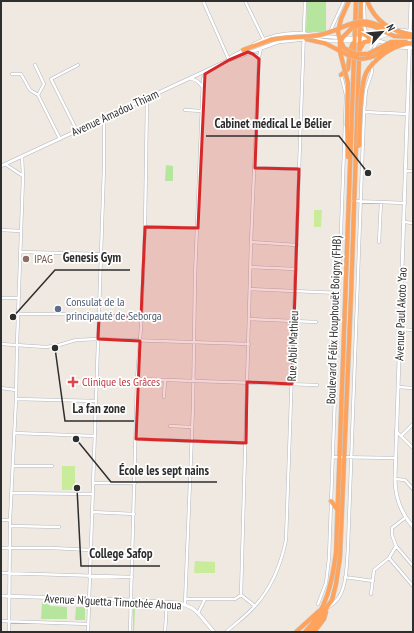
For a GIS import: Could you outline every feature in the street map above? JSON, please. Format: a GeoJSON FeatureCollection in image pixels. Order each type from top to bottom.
{"type":"FeatureCollection","features":[{"type":"Feature","properties":{"kind":"highway"},"geometry":{"type":"LineString","coordinates":[[349,1],[340,22],[338,32],[341,44],[348,51],[358,55],[368,54],[386,44],[412,34]]}},
{"type":"Feature","properties":{"kind":"highway","name":"Boulevard Félix Houphouët Boigny (FHB)"},"geometry":{"type":"LineString","coordinates":[[305,632],[325,607],[332,583],[334,563],[356,1]]}},
{"type":"Feature","properties":{"kind":"highway","name":"Boulevard Félix Houphouët Boigny (FHB)"},"geometry":{"type":"LineString","coordinates":[[310,632],[334,593],[340,557],[345,457],[361,1]]}},
{"type":"Feature","properties":{"kind":"highway"},"geometry":{"type":"LineString","coordinates":[[367,1],[377,18],[385,26],[398,32],[412,34]]}},
{"type":"Feature","properties":{"kind":"highway"},"geometry":{"type":"LineString","coordinates":[[246,51],[270,40],[319,35],[334,31],[348,24],[361,21],[373,22],[401,39]]}},
{"type":"Feature","properties":{"kind":"highway"},"geometry":{"type":"LineString","coordinates":[[349,169],[347,149],[348,83],[340,52],[340,42],[352,28],[363,24],[373,26],[401,39],[413,42]]}},
{"type":"Feature","properties":{"kind":"highway"},"geometry":{"type":"LineString","coordinates":[[360,28],[369,39],[364,42],[360,49]]}},
{"type":"Feature","properties":{"kind":"highway"},"geometry":{"type":"LineString","coordinates":[[305,39],[333,46],[351,57],[360,59],[375,56],[401,39]]}},
{"type":"Feature","properties":{"kind":"highway"},"geometry":{"type":"LineString","coordinates":[[341,75],[348,69],[350,51],[354,40]]}},
{"type":"Feature","properties":{"kind":"highway"},"geometry":{"type":"LineString","coordinates":[[354,188],[359,146],[362,87],[368,69],[376,60],[390,50],[413,42]]}},
{"type":"Feature","properties":{"kind":"highway"},"geometry":{"type":"LineString","coordinates":[[331,501],[337,509]]}},
{"type":"Feature","properties":{"kind":"highway"},"geometry":{"type":"LineString","coordinates":[[296,632],[325,607]]}},
{"type":"Feature","properties":{"kind":"highway"},"geometry":{"type":"LineString","coordinates":[[314,632],[324,619],[325,607]]}},
{"type":"Feature","properties":{"kind":"street"},"geometry":{"type":"LineString","coordinates":[[203,1],[229,60]]}},
{"type":"Feature","properties":{"kind":"street"},"geometry":{"type":"LineString","coordinates":[[245,1],[264,40]]}},
{"type":"Feature","properties":{"kind":"street","name":"Rue Abli Mathieu"},"geometry":{"type":"LineString","coordinates":[[226,632],[255,606],[261,598],[277,570],[286,540],[305,39],[305,1]]}},
{"type":"Feature","properties":{"kind":"street"},"geometry":{"type":"LineString","coordinates":[[329,39],[329,33],[344,1]]}},
{"type":"Feature","properties":{"kind":"street"},"geometry":{"type":"LineString","coordinates":[[360,40],[364,31],[364,4],[367,1]]}},
{"type":"Feature","properties":{"kind":"street","name":"Avenue Paul Akoto Yao"},"geometry":{"type":"LineString","coordinates":[[411,1],[412,34],[407,114],[405,203],[395,430],[395,479],[397,498],[406,517],[413,527]]}},
{"type":"Feature","properties":{"kind":"street"},"geometry":{"type":"LineString","coordinates":[[325,607],[335,603],[340,596],[345,577],[348,546],[360,201],[366,87],[372,72],[373,52],[379,40],[395,31],[402,30],[412,34]]}},
{"type":"Feature","properties":{"kind":"street"},"geometry":{"type":"LineString","coordinates":[[402,30],[406,35],[406,40],[403,47]]}},
{"type":"Feature","properties":{"kind":"street"},"geometry":{"type":"LineString","coordinates":[[364,31],[379,40],[396,47],[411,48]]}},
{"type":"Feature","properties":{"kind":"street","name":"Avenue Amadou Thiam"},"geometry":{"type":"LineString","coordinates":[[246,51],[264,40],[278,36],[304,34],[329,39]]}},
{"type":"Feature","properties":{"kind":"street","name":"Avenue Amadou Thiam"},"geometry":{"type":"LineString","coordinates":[[1,166],[246,51],[278,42],[305,39],[379,40]]}},
{"type":"Feature","properties":{"kind":"street"},"geometry":{"type":"LineString","coordinates":[[186,599],[235,599],[240,594],[250,319],[251,242],[259,59],[261,48],[263,46]]}},
{"type":"Feature","properties":{"kind":"street"},"geometry":{"type":"LineString","coordinates":[[246,51],[259,59]]}},
{"type":"Feature","properties":{"kind":"street"},"geometry":{"type":"LineString","coordinates":[[36,64],[44,84],[38,95]]}},
{"type":"Feature","properties":{"kind":"street"},"geometry":{"type":"LineString","coordinates":[[77,131],[51,78],[78,65]]}},
{"type":"Feature","properties":{"kind":"street"},"geometry":{"type":"LineString","coordinates":[[185,604],[192,441],[203,79],[207,70]]}},
{"type":"Feature","properties":{"kind":"street"},"geometry":{"type":"LineString","coordinates":[[12,74],[21,74],[30,90],[38,95],[60,138]]}},
{"type":"Feature","properties":{"kind":"street"},"geometry":{"type":"LineString","coordinates":[[318,604],[324,590],[328,574],[346,95],[341,75]]}},
{"type":"Feature","properties":{"kind":"street"},"geometry":{"type":"LineString","coordinates":[[189,78],[197,81],[203,87]]}},
{"type":"Feature","properties":{"kind":"street"},"geometry":{"type":"LineString","coordinates":[[130,632],[138,379],[145,226],[147,98]]}},
{"type":"Feature","properties":{"kind":"street"},"geometry":{"type":"LineString","coordinates":[[185,110],[202,111]]}},
{"type":"Feature","properties":{"kind":"street"},"geometry":{"type":"LineString","coordinates":[[364,112],[407,114]]}},
{"type":"Feature","properties":{"kind":"street"},"geometry":{"type":"LineString","coordinates":[[88,632],[104,167],[104,118]]}},
{"type":"Feature","properties":{"kind":"street"},"geometry":{"type":"LineString","coordinates":[[9,632],[10,520],[15,433],[18,298],[23,176],[22,156]]}},
{"type":"Feature","properties":{"kind":"street"},"geometry":{"type":"LineString","coordinates":[[5,164],[23,176]]}},
{"type":"Feature","properties":{"kind":"street"},"geometry":{"type":"LineString","coordinates":[[255,168],[299,169]]}},
{"type":"Feature","properties":{"kind":"street"},"geometry":{"type":"LineString","coordinates":[[406,171],[413,171]]}},
{"type":"Feature","properties":{"kind":"street"},"geometry":{"type":"LineString","coordinates":[[348,201],[405,203]]}},
{"type":"Feature","properties":{"kind":"street"},"geometry":{"type":"LineString","coordinates":[[379,242],[381,202]]}},
{"type":"Feature","properties":{"kind":"street"},"geometry":{"type":"LineString","coordinates":[[404,222],[413,222]]}},
{"type":"Feature","properties":{"kind":"street"},"geometry":{"type":"LineString","coordinates":[[145,226],[198,228]]}},
{"type":"Feature","properties":{"kind":"street"},"geometry":{"type":"LineString","coordinates":[[1,230],[21,231]]}},
{"type":"Feature","properties":{"kind":"street"},"geometry":{"type":"LineString","coordinates":[[251,242],[297,245]]}},
{"type":"Feature","properties":{"kind":"street"},"geometry":{"type":"LineString","coordinates":[[20,252],[100,254]]}},
{"type":"Feature","properties":{"kind":"street"},"geometry":{"type":"LineString","coordinates":[[251,267],[296,269]]}},
{"type":"Feature","properties":{"kind":"street"},"geometry":{"type":"LineString","coordinates":[[250,289],[339,293]]}},
{"type":"Feature","properties":{"kind":"street"},"geometry":{"type":"LineString","coordinates":[[1,298],[18,298]]}},
{"type":"Feature","properties":{"kind":"street"},"geometry":{"type":"LineString","coordinates":[[18,314],[141,317]]}},
{"type":"Feature","properties":{"kind":"street"},"geometry":{"type":"LineString","coordinates":[[250,319],[316,322]]}},
{"type":"Feature","properties":{"kind":"street"},"geometry":{"type":"LineString","coordinates":[[400,329],[413,330]]}},
{"type":"Feature","properties":{"kind":"street"},"geometry":{"type":"LineString","coordinates":[[1,344],[46,347],[76,340],[98,339],[248,344]]}},
{"type":"Feature","properties":{"kind":"street"},"geometry":{"type":"LineString","coordinates":[[138,379],[317,385]]}},
{"type":"Feature","properties":{"kind":"street"},"geometry":{"type":"LineString","coordinates":[[164,397],[165,380]]}},
{"type":"Feature","properties":{"kind":"street"},"geometry":{"type":"LineString","coordinates":[[398,387],[413,388]]}},
{"type":"Feature","properties":{"kind":"street"},"geometry":{"type":"LineString","coordinates":[[1,388],[16,390]]}},
{"type":"Feature","properties":{"kind":"street"},"geometry":{"type":"LineString","coordinates":[[16,399],[96,402]]}},
{"type":"Feature","properties":{"kind":"street"},"geometry":{"type":"LineString","coordinates":[[402,435],[413,424]]}},
{"type":"Feature","properties":{"kind":"street"},"geometry":{"type":"LineString","coordinates":[[170,426],[192,427]]}},
{"type":"Feature","properties":{"kind":"street"},"geometry":{"type":"LineString","coordinates":[[395,430],[402,435],[413,448]]}},
{"type":"Feature","properties":{"kind":"street"},"geometry":{"type":"LineString","coordinates":[[15,433],[95,436]]}},
{"type":"Feature","properties":{"kind":"street"},"geometry":{"type":"LineString","coordinates":[[136,439],[246,443]]}},
{"type":"Feature","properties":{"kind":"street"},"geometry":{"type":"LineString","coordinates":[[333,457],[395,458]]}},
{"type":"Feature","properties":{"kind":"street"},"geometry":{"type":"LineString","coordinates":[[13,466],[52,466]]}},
{"type":"Feature","properties":{"kind":"street"},"geometry":{"type":"LineString","coordinates":[[395,479],[405,480],[413,489]]}},
{"type":"Feature","properties":{"kind":"street"},"geometry":{"type":"LineString","coordinates":[[93,482],[135,483]]}},
{"type":"Feature","properties":{"kind":"street"},"geometry":{"type":"LineString","coordinates":[[11,493],[93,494]]}},
{"type":"Feature","properties":{"kind":"street"},"geometry":{"type":"LineString","coordinates":[[92,512],[134,514]]}},
{"type":"Feature","properties":{"kind":"street"},"geometry":{"type":"LineString","coordinates":[[406,517],[392,528],[392,535],[396,546],[413,566]]}},
{"type":"Feature","properties":{"kind":"street"},"geometry":{"type":"LineString","coordinates":[[1,520],[10,520]]}},
{"type":"Feature","properties":{"kind":"street"},"geometry":{"type":"LineString","coordinates":[[10,526],[58,527]]}},
{"type":"Feature","properties":{"kind":"street"},"geometry":{"type":"LineString","coordinates":[[371,594],[374,570],[389,558],[396,546]]}},
{"type":"Feature","properties":{"kind":"street"},"geometry":{"type":"LineString","coordinates":[[1,548],[91,550]]}},
{"type":"Feature","properties":{"kind":"street"},"geometry":{"type":"LineString","coordinates":[[389,558],[413,586]]}},
{"type":"Feature","properties":{"kind":"street"},"geometry":{"type":"LineString","coordinates":[[1,573],[132,577]]}},
{"type":"Feature","properties":{"kind":"street"},"geometry":{"type":"LineString","coordinates":[[345,577],[373,581]]}},
{"type":"Feature","properties":{"kind":"street"},"geometry":{"type":"LineString","coordinates":[[240,594],[255,606]]}},
{"type":"Feature","properties":{"kind":"street","name":"Avenue N'guetta Timothée Ahoua"},"geometry":{"type":"LineString","coordinates":[[1,596],[131,600],[185,604],[198,613],[214,632]]}},
{"type":"Feature","properties":{"kind":"street"},"geometry":{"type":"LineString","coordinates":[[198,613],[205,598]]}},
{"type":"Feature","properties":{"kind":"street"},"geometry":{"type":"LineString","coordinates":[[165,632],[167,602]]}},
{"type":"Feature","properties":{"kind":"street"},"geometry":{"type":"LineString","coordinates":[[1,621],[88,624]]}},
{"type":"Feature","properties":{"kind":"highlighted area"},"geometry":{"type":"Polygon","coordinates":[[[248,52],[253,54],[259,59],[255,168],[299,169],[292,384],[247,382],[246,443],[136,439],[140,341],[98,339],[99,315],[141,317],[145,227],[198,228],[205,74],[229,60],[248,52]]]}},
{"type":"Feature","properties":{"kind":"green space"},"geometry":{"type":"Polygon","coordinates":[[[307,1],[326,1],[326,32],[306,32],[307,1]]]}},
{"type":"Feature","properties":{"kind":"green space"},"geometry":{"type":"Polygon","coordinates":[[[166,165],[173,166],[173,181],[165,181],[166,165]]]}},
{"type":"Feature","properties":{"kind":"green space"},"geometry":{"type":"Polygon","coordinates":[[[314,210],[322,210],[321,227],[314,227],[314,210]]]}},
{"type":"Feature","properties":{"kind":"green space"},"geometry":{"type":"Polygon","coordinates":[[[62,466],[75,466],[75,490],[62,490],[62,466]]]}},
{"type":"Feature","properties":{"kind":"green space"},"geometry":{"type":"Polygon","coordinates":[[[195,561],[215,562],[215,573],[194,573],[195,561]]]}},
{"type":"Feature","properties":{"kind":"green space"},"geometry":{"type":"Polygon","coordinates":[[[42,602],[50,602],[50,606],[67,607],[67,619],[41,619],[42,602]]]}},
{"type":"Feature","properties":{"kind":"green space"},"geometry":{"type":"Polygon","coordinates":[[[135,604],[163,605],[163,610],[135,609],[133,632],[133,610],[135,604]]]}},
{"type":"Feature","properties":{"kind":"green space"},"geometry":{"type":"Polygon","coordinates":[[[76,607],[85,607],[85,620],[75,620],[76,607]]]}},
{"type":"Feature","properties":{"kind":"place","name":"Cabinet médical Le Bélier"},"geometry":{"type":"Point","coordinates":[368,173]}},
{"type":"Feature","properties":{"kind":"place","name":"IPAG"},"geometry":{"type":"Point","coordinates":[26,259]}},
{"type":"Feature","properties":{"kind":"place","name":"Consulat de la principauté de Seborga"},"geometry":{"type":"Point","coordinates":[58,309]}},
{"type":"Feature","properties":{"kind":"place","name":"Genesis Gym"},"geometry":{"type":"Point","coordinates":[13,317]}},
{"type":"Feature","properties":{"kind":"place","name":"La fan zone"},"geometry":{"type":"Point","coordinates":[55,348]}},
{"type":"Feature","properties":{"kind":"place","name":"Clinique les Grâces"},"geometry":{"type":"Point","coordinates":[73,382]}},
{"type":"Feature","properties":{"kind":"place","name":"École les sept nains"},"geometry":{"type":"Point","coordinates":[76,439]}},
{"type":"Feature","properties":{"kind":"place","name":"College Safop"},"geometry":{"type":"Point","coordinates":[77,488]}}]}
